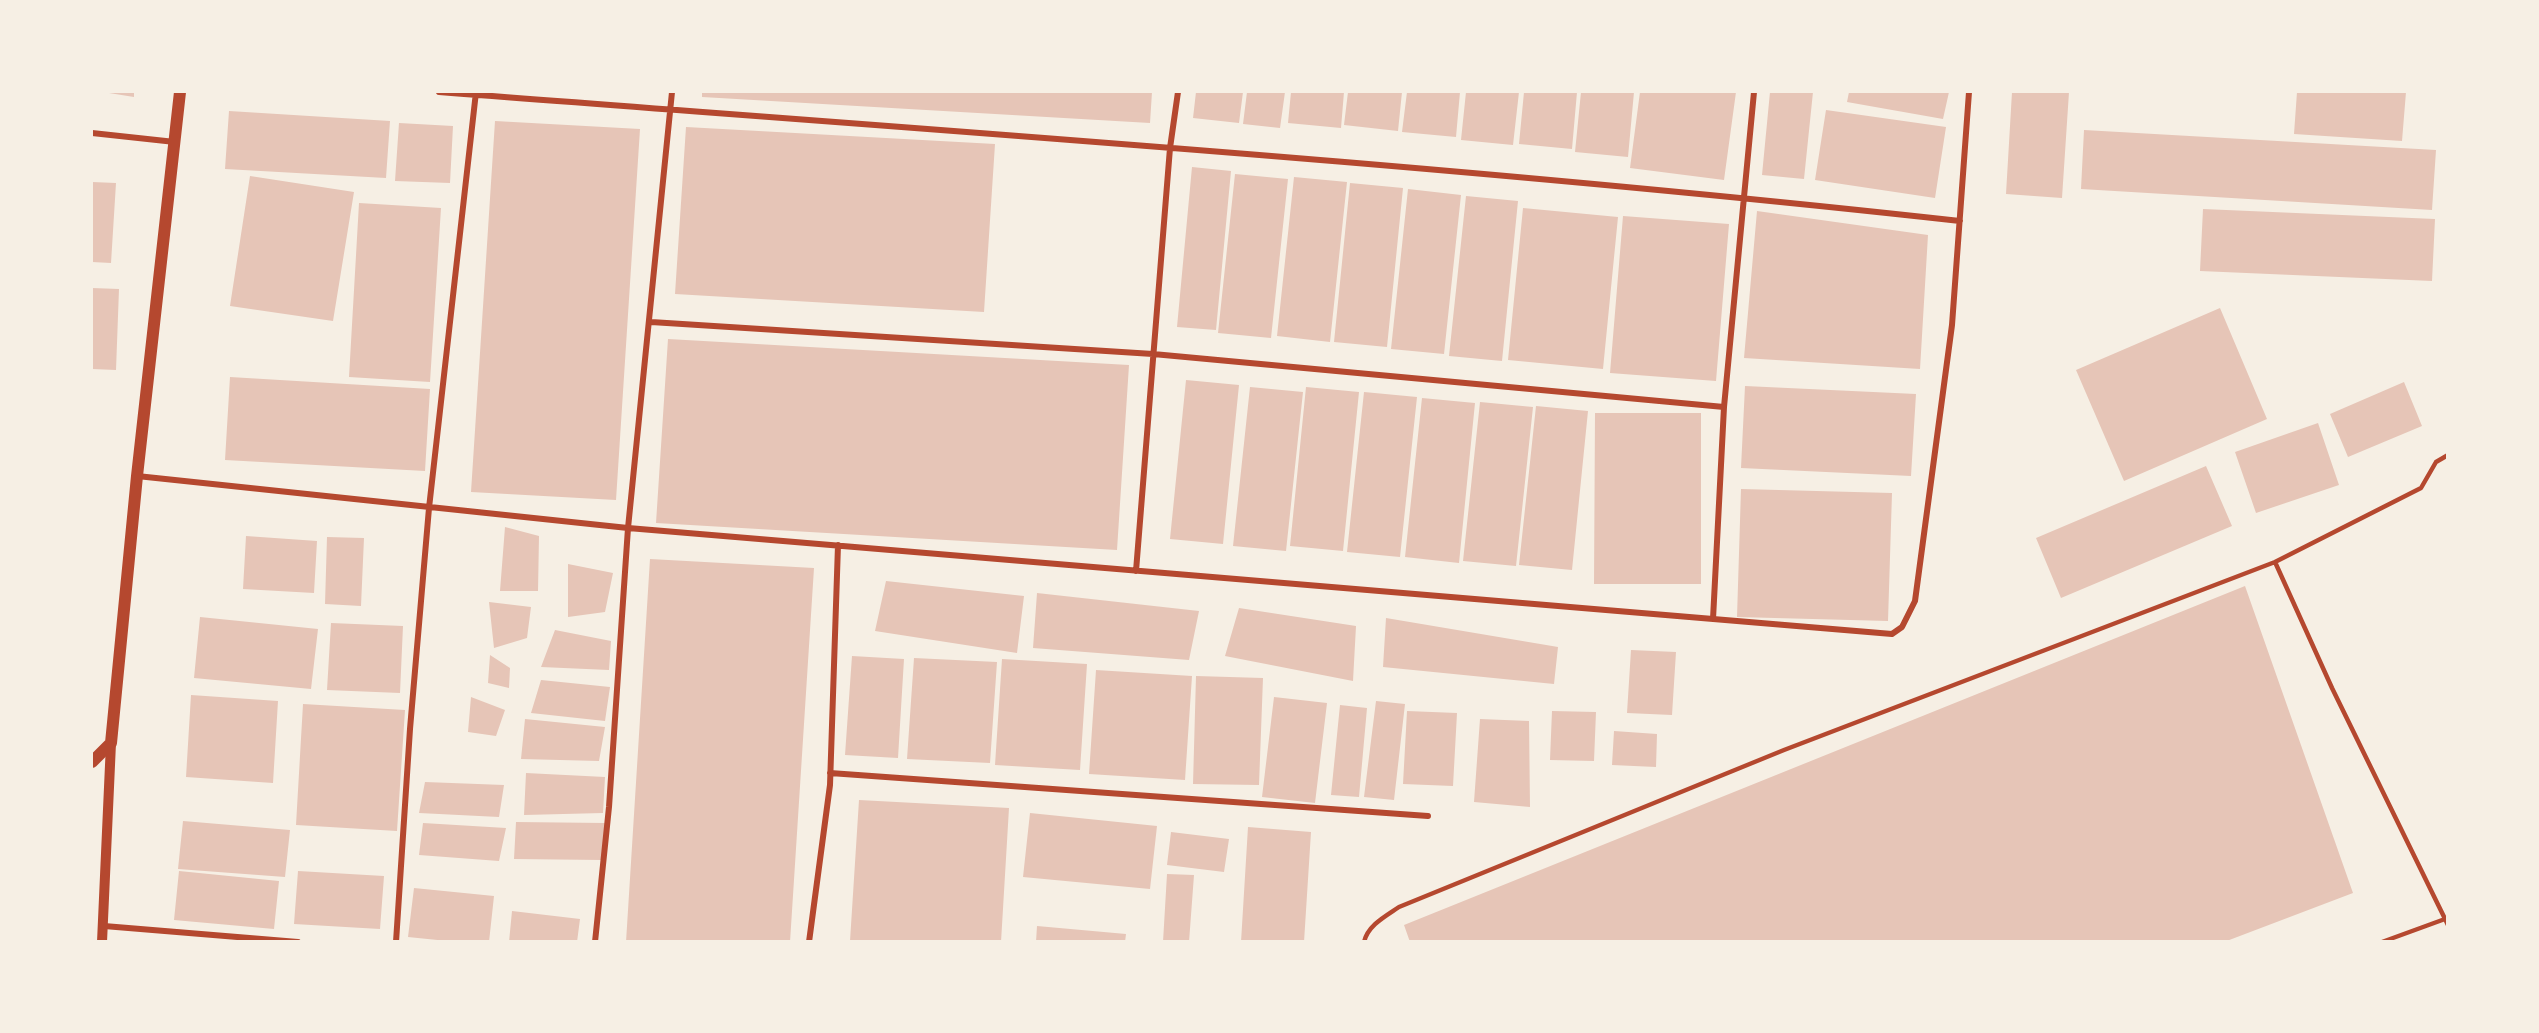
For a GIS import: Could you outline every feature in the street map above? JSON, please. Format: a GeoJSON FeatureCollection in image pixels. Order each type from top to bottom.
{"type":"FeatureCollection","features":[{"type":"Feature","properties":{"kind":"main road"},"geometry":{"type":"LineString","coordinates":[[92,762],[111,743],[137,476],[180,92]]}},
{"type":"Feature","properties":{"kind":"street"},"geometry":{"type":"LineString","coordinates":[[439,92],[476,93],[1170,148],[1744,197],[1960,221]]}},
{"type":"Feature","properties":{"kind":"street"},"geometry":{"type":"LineString","coordinates":[[595,942],[609,807],[628,528],[651,322],[672,92]]}},
{"type":"Feature","properties":{"kind":"street"},"geometry":{"type":"LineString","coordinates":[[1136,571],[1170,148],[1178,92]]}},
{"type":"Feature","properties":{"kind":"street"},"geometry":{"type":"LineString","coordinates":[[1713,619],[1724,407],[1754,92]]}},
{"type":"Feature","properties":{"kind":"street"},"geometry":{"type":"LineString","coordinates":[[137,476],[628,528],[1892,634],[1902,627],[1915,601],[1952,325],[1969,92]]}},
{"type":"Feature","properties":{"kind":"street"},"geometry":{"type":"LineString","coordinates":[[396,942],[410,729],[429,508],[476,93]]}},
{"type":"Feature","properties":{"kind":"street"},"geometry":{"type":"LineString","coordinates":[[92,133],[176,142]]}},
{"type":"Feature","properties":{"kind":"street"},"geometry":{"type":"LineString","coordinates":[[651,322],[1153,354],[1724,407]]}},
{"type":"Feature","properties":{"kind":"street"},"geometry":{"type":"LineString","coordinates":[[809,942],[830,773],[838,545]]}},
{"type":"Feature","properties":{"kind":"street"},"geometry":{"type":"LineString","coordinates":[[102,942],[111,743]]}},
{"type":"Feature","properties":{"kind":"street"},"geometry":{"type":"LineString","coordinates":[[830,773],[1428,816]]}},
{"type":"Feature","properties":{"kind":"street"},"geometry":{"type":"LineString","coordinates":[[104,926],[298,942]]}},
{"type":"Feature","properties":{"kind":"lane"},"geometry":{"type":"LineString","coordinates":[[1364,942],[1365,935],[1377,922],[1399,907],[1784,750],[2275,562],[2421,488],[2436,462],[2448,455]]}},
{"type":"Feature","properties":{"kind":"lane"},"geometry":{"type":"LineString","coordinates":[[2275,562],[2332,688],[2448,925]]}},
{"type":"Feature","properties":{"kind":"lane"},"geometry":{"type":"LineString","coordinates":[[2382,942],[2445,919]]}},
{"type":"Feature","properties":{"kind":"building"},"geometry":{"type":"Polygon","coordinates":[[[134,92],[134,97],[109,93],[134,92]]]}},
{"type":"Feature","properties":{"kind":"building"},"geometry":{"type":"Polygon","coordinates":[[[702,92],[1152,92],[1150,123],[702,97],[702,92]]]}},
{"type":"Feature","properties":{"kind":"building"},"geometry":{"type":"Polygon","coordinates":[[[1196,92],[1243,92],[1239,123],[1193,118],[1196,92]]]}},
{"type":"Feature","properties":{"kind":"building"},"geometry":{"type":"Polygon","coordinates":[[[1247,92],[1285,92],[1280,128],[1243,124],[1247,92]]]}},
{"type":"Feature","properties":{"kind":"building"},"geometry":{"type":"Polygon","coordinates":[[[1291,92],[1344,92],[1341,128],[1288,123],[1291,92]]]}},
{"type":"Feature","properties":{"kind":"building"},"geometry":{"type":"Polygon","coordinates":[[[1348,92],[1402,92],[1398,131],[1344,125],[1348,92]]]}},
{"type":"Feature","properties":{"kind":"building"},"geometry":{"type":"Polygon","coordinates":[[[1407,92],[1460,92],[1456,137],[1402,132],[1407,92]]]}},
{"type":"Feature","properties":{"kind":"building"},"geometry":{"type":"Polygon","coordinates":[[[1466,92],[1519,92],[1513,145],[1461,140],[1466,92]]]}},
{"type":"Feature","properties":{"kind":"building"},"geometry":{"type":"Polygon","coordinates":[[[1524,92],[1577,92],[1572,149],[1519,144],[1524,92]]]}},
{"type":"Feature","properties":{"kind":"building"},"geometry":{"type":"Polygon","coordinates":[[[1581,92],[1634,92],[1628,157],[1575,152],[1581,92]]]}},
{"type":"Feature","properties":{"kind":"building"},"geometry":{"type":"Polygon","coordinates":[[[1640,92],[1736,92],[1724,180],[1630,168],[1640,92]]]}},
{"type":"Feature","properties":{"kind":"building"},"geometry":{"type":"Polygon","coordinates":[[[1770,92],[1813,92],[1804,179],[1762,175],[1770,92]]]}},
{"type":"Feature","properties":{"kind":"building"},"geometry":{"type":"Polygon","coordinates":[[[1849,92],[1949,92],[1943,119],[1847,102],[1849,92]]]}},
{"type":"Feature","properties":{"kind":"building"},"geometry":{"type":"Polygon","coordinates":[[[2012,92],[2069,92],[2062,198],[2006,194],[2012,92]]]}},
{"type":"Feature","properties":{"kind":"building"},"geometry":{"type":"Polygon","coordinates":[[[2297,92],[2406,92],[2402,141],[2294,134],[2297,92]]]}},
{"type":"Feature","properties":{"kind":"building"},"geometry":{"type":"Polygon","coordinates":[[[1826,110],[1946,127],[1935,198],[1815,180],[1826,110]]]}},
{"type":"Feature","properties":{"kind":"building"},"geometry":{"type":"Polygon","coordinates":[[[229,111],[390,121],[386,178],[225,169],[229,111]]]}},
{"type":"Feature","properties":{"kind":"building"},"geometry":{"type":"Polygon","coordinates":[[[495,121],[640,129],[616,500],[471,492],[495,121]]]}},
{"type":"Feature","properties":{"kind":"building"},"geometry":{"type":"Polygon","coordinates":[[[399,123],[453,126],[450,183],[395,181],[399,123]]]}},
{"type":"Feature","properties":{"kind":"building"},"geometry":{"type":"Polygon","coordinates":[[[686,127],[995,144],[984,312],[675,294],[686,127]]]}},
{"type":"Feature","properties":{"kind":"building"},"geometry":{"type":"Polygon","coordinates":[[[2084,130],[2436,150],[2432,210],[2081,189],[2084,130]]]}},
{"type":"Feature","properties":{"kind":"building"},"geometry":{"type":"Polygon","coordinates":[[[1192,167],[1231,171],[1216,330],[1177,327],[1192,167]]]}},
{"type":"Feature","properties":{"kind":"building"},"geometry":{"type":"Polygon","coordinates":[[[1235,174],[1288,179],[1271,338],[1218,333],[1235,174]]]}},
{"type":"Feature","properties":{"kind":"building"},"geometry":{"type":"Polygon","coordinates":[[[250,176],[354,192],[333,321],[230,306],[250,176]]]}},
{"type":"Feature","properties":{"kind":"building"},"geometry":{"type":"Polygon","coordinates":[[[1294,177],[1347,182],[1330,342],[1277,336],[1294,177]]]}},
{"type":"Feature","properties":{"kind":"building"},"geometry":{"type":"Polygon","coordinates":[[[92,182],[116,183],[111,263],[92,262],[92,182]]]}},
{"type":"Feature","properties":{"kind":"building"},"geometry":{"type":"Polygon","coordinates":[[[1350,183],[1403,188],[1387,347],[1334,342],[1350,183]]]}},
{"type":"Feature","properties":{"kind":"building"},"geometry":{"type":"Polygon","coordinates":[[[1408,189],[1461,195],[1444,354],[1391,349],[1408,189]]]}},
{"type":"Feature","properties":{"kind":"building"},"geometry":{"type":"Polygon","coordinates":[[[1466,196],[1518,201],[1502,361],[1449,356],[1466,196]]]}},
{"type":"Feature","properties":{"kind":"building"},"geometry":{"type":"Polygon","coordinates":[[[359,203],[441,208],[430,382],[349,377],[359,203]]]}},
{"type":"Feature","properties":{"kind":"building"},"geometry":{"type":"Polygon","coordinates":[[[1523,208],[1618,217],[1603,369],[1508,360],[1523,208]]]}},
{"type":"Feature","properties":{"kind":"building"},"geometry":{"type":"Polygon","coordinates":[[[2203,209],[2435,219],[2432,281],[2200,271],[2203,209]]]}},
{"type":"Feature","properties":{"kind":"building"},"geometry":{"type":"Polygon","coordinates":[[[1757,211],[1928,235],[1920,369],[1744,358],[1757,211]]]}},
{"type":"Feature","properties":{"kind":"building"},"geometry":{"type":"Polygon","coordinates":[[[1623,216],[1729,224],[1716,381],[1610,373],[1623,216]]]}},
{"type":"Feature","properties":{"kind":"building"},"geometry":{"type":"Polygon","coordinates":[[[92,288],[119,289],[116,370],[92,369],[92,288]]]}},
{"type":"Feature","properties":{"kind":"building"},"geometry":{"type":"Polygon","coordinates":[[[2220,308],[2267,419],[2124,481],[2076,370],[2220,308]]]}},
{"type":"Feature","properties":{"kind":"building"},"geometry":{"type":"Polygon","coordinates":[[[668,339],[1129,365],[1117,550],[656,523],[668,339]]]}},
{"type":"Feature","properties":{"kind":"building"},"geometry":{"type":"Polygon","coordinates":[[[230,377],[430,389],[425,471],[225,460],[230,377]]]}},
{"type":"Feature","properties":{"kind":"building"},"geometry":{"type":"Polygon","coordinates":[[[1186,380],[1239,385],[1223,544],[1170,539],[1186,380]]]}},
{"type":"Feature","properties":{"kind":"building"},"geometry":{"type":"Polygon","coordinates":[[[2404,382],[2422,426],[2348,457],[2330,414],[2404,382]]]}},
{"type":"Feature","properties":{"kind":"building"},"geometry":{"type":"Polygon","coordinates":[[[1745,386],[1916,394],[1911,476],[1741,468],[1745,386]]]}},
{"type":"Feature","properties":{"kind":"building"},"geometry":{"type":"Polygon","coordinates":[[[1250,387],[1303,392],[1286,551],[1233,546],[1250,387]]]}},
{"type":"Feature","properties":{"kind":"building"},"geometry":{"type":"Polygon","coordinates":[[[1306,387],[1359,392],[1343,551],[1290,546],[1306,387]]]}},
{"type":"Feature","properties":{"kind":"building"},"geometry":{"type":"Polygon","coordinates":[[[1364,392],[1417,397],[1400,557],[1347,552],[1364,392]]]}},
{"type":"Feature","properties":{"kind":"building"},"geometry":{"type":"Polygon","coordinates":[[[1422,398],[1475,403],[1459,563],[1405,557],[1422,398]]]}},
{"type":"Feature","properties":{"kind":"building"},"geometry":{"type":"Polygon","coordinates":[[[1480,402],[1533,407],[1516,566],[1463,561],[1480,402]]]}},
{"type":"Feature","properties":{"kind":"building"},"geometry":{"type":"Polygon","coordinates":[[[1536,406],[1588,411],[1572,570],[1519,565],[1536,406]]]}},
{"type":"Feature","properties":{"kind":"building"},"geometry":{"type":"Polygon","coordinates":[[[1595,413],[1701,413],[1701,584],[1594,584],[1595,413]]]}},
{"type":"Feature","properties":{"kind":"building"},"geometry":{"type":"Polygon","coordinates":[[[2318,423],[2339,485],[2256,513],[2235,452],[2318,423]]]}},
{"type":"Feature","properties":{"kind":"building"},"geometry":{"type":"Polygon","coordinates":[[[2206,466],[2232,526],[2061,598],[2036,538],[2206,466]]]}},
{"type":"Feature","properties":{"kind":"building"},"geometry":{"type":"Polygon","coordinates":[[[1741,489],[1892,493],[1888,621],[1737,617],[1741,489]]]}},
{"type":"Feature","properties":{"kind":"building"},"geometry":{"type":"Polygon","coordinates":[[[505,527],[539,536],[538,591],[500,591],[505,527]]]}},
{"type":"Feature","properties":{"kind":"building"},"geometry":{"type":"Polygon","coordinates":[[[246,536],[317,541],[314,593],[243,589],[246,536]]]}},
{"type":"Feature","properties":{"kind":"building"},"geometry":{"type":"Polygon","coordinates":[[[327,537],[364,538],[361,606],[325,604],[327,537]]]}},
{"type":"Feature","properties":{"kind":"building"},"geometry":{"type":"Polygon","coordinates":[[[650,559],[814,568],[790,942],[626,942],[650,559]]]}},
{"type":"Feature","properties":{"kind":"building"},"geometry":{"type":"Polygon","coordinates":[[[568,564],[613,573],[605,612],[568,617],[568,564]]]}},
{"type":"Feature","properties":{"kind":"building"},"geometry":{"type":"Polygon","coordinates":[[[886,581],[1024,596],[1017,653],[875,631],[886,581]]]}},
{"type":"Feature","properties":{"kind":"building"},"geometry":{"type":"Polygon","coordinates":[[[2245,586],[2353,893],[2224,942],[1410,942],[1404,925],[2245,586]]]}},
{"type":"Feature","properties":{"kind":"building"},"geometry":{"type":"Polygon","coordinates":[[[1037,593],[1199,611],[1189,660],[1033,648],[1037,593]]]}},
{"type":"Feature","properties":{"kind":"building"},"geometry":{"type":"Polygon","coordinates":[[[489,602],[531,607],[527,638],[494,648],[489,602]]]}},
{"type":"Feature","properties":{"kind":"building"},"geometry":{"type":"Polygon","coordinates":[[[1239,608],[1356,626],[1353,681],[1225,656],[1239,608]]]}},
{"type":"Feature","properties":{"kind":"building"},"geometry":{"type":"Polygon","coordinates":[[[200,617],[318,629],[311,689],[194,678],[200,617]]]}},
{"type":"Feature","properties":{"kind":"building"},"geometry":{"type":"Polygon","coordinates":[[[1386,618],[1558,647],[1554,684],[1383,667],[1386,618]]]}},
{"type":"Feature","properties":{"kind":"building"},"geometry":{"type":"Polygon","coordinates":[[[331,623],[403,626],[400,693],[327,690],[331,623]]]}},
{"type":"Feature","properties":{"kind":"building"},"geometry":{"type":"Polygon","coordinates":[[[555,630],[611,641],[609,670],[541,667],[555,630]]]}},
{"type":"Feature","properties":{"kind":"building"},"geometry":{"type":"Polygon","coordinates":[[[1631,650],[1676,652],[1672,715],[1627,713],[1631,650]]]}},
{"type":"Feature","properties":{"kind":"building"},"geometry":{"type":"Polygon","coordinates":[[[490,655],[510,668],[509,688],[488,683],[490,655]]]}},
{"type":"Feature","properties":{"kind":"building"},"geometry":{"type":"Polygon","coordinates":[[[852,656],[904,659],[898,758],[845,755],[852,656]]]}},
{"type":"Feature","properties":{"kind":"building"},"geometry":{"type":"Polygon","coordinates":[[[914,658],[997,662],[990,763],[907,759],[914,658]]]}},
{"type":"Feature","properties":{"kind":"building"},"geometry":{"type":"Polygon","coordinates":[[[1002,659],[1087,664],[1080,770],[995,765],[1002,659]]]}},
{"type":"Feature","properties":{"kind":"building"},"geometry":{"type":"Polygon","coordinates":[[[1096,670],[1192,676],[1185,780],[1089,774],[1096,670]]]}},
{"type":"Feature","properties":{"kind":"building"},"geometry":{"type":"Polygon","coordinates":[[[1196,676],[1263,678],[1259,785],[1193,784],[1196,676]]]}},
{"type":"Feature","properties":{"kind":"building"},"geometry":{"type":"Polygon","coordinates":[[[541,680],[610,687],[605,721],[531,713],[541,680]]]}},
{"type":"Feature","properties":{"kind":"building"},"geometry":{"type":"Polygon","coordinates":[[[191,695],[278,701],[273,783],[186,777],[191,695]]]}},
{"type":"Feature","properties":{"kind":"building"},"geometry":{"type":"Polygon","coordinates":[[[471,697],[505,710],[496,736],[468,732],[471,697]]]}},
{"type":"Feature","properties":{"kind":"building"},"geometry":{"type":"Polygon","coordinates":[[[1274,697],[1327,703],[1315,803],[1262,797],[1274,697]]]}},
{"type":"Feature","properties":{"kind":"building"},"geometry":{"type":"Polygon","coordinates":[[[1376,701],[1405,704],[1394,800],[1364,797],[1376,701]]]}},
{"type":"Feature","properties":{"kind":"building"},"geometry":{"type":"Polygon","coordinates":[[[303,704],[405,710],[397,831],[296,825],[303,704]]]}},
{"type":"Feature","properties":{"kind":"building"},"geometry":{"type":"Polygon","coordinates":[[[1340,705],[1367,708],[1359,797],[1331,795],[1340,705]]]}},
{"type":"Feature","properties":{"kind":"building"},"geometry":{"type":"Polygon","coordinates":[[[1407,711],[1457,713],[1453,786],[1403,784],[1407,711]]]}},
{"type":"Feature","properties":{"kind":"building"},"geometry":{"type":"Polygon","coordinates":[[[1552,711],[1596,712],[1594,761],[1550,760],[1552,711]]]}},
{"type":"Feature","properties":{"kind":"building"},"geometry":{"type":"Polygon","coordinates":[[[525,719],[605,727],[599,761],[521,759],[525,719]]]}},
{"type":"Feature","properties":{"kind":"building"},"geometry":{"type":"Polygon","coordinates":[[[1480,719],[1529,721],[1530,807],[1474,802],[1480,719]]]}},
{"type":"Feature","properties":{"kind":"building"},"geometry":{"type":"Polygon","coordinates":[[[1614,731],[1657,734],[1656,767],[1612,765],[1614,731]]]}},
{"type":"Feature","properties":{"kind":"building"},"geometry":{"type":"Polygon","coordinates":[[[526,773],[605,777],[603,813],[524,815],[526,773]]]}},
{"type":"Feature","properties":{"kind":"building"},"geometry":{"type":"Polygon","coordinates":[[[425,782],[504,785],[499,817],[419,813],[425,782]]]}},
{"type":"Feature","properties":{"kind":"building"},"geometry":{"type":"Polygon","coordinates":[[[859,800],[1009,808],[1001,942],[850,941],[859,800]]]}},
{"type":"Feature","properties":{"kind":"building"},"geometry":{"type":"Polygon","coordinates":[[[1030,813],[1157,826],[1150,889],[1023,877],[1030,813]]]}},
{"type":"Feature","properties":{"kind":"building"},"geometry":{"type":"Polygon","coordinates":[[[183,821],[290,830],[285,877],[178,869],[183,821]]]}},
{"type":"Feature","properties":{"kind":"building"},"geometry":{"type":"Polygon","coordinates":[[[516,822],[605,823],[602,860],[514,859],[516,822]]]}},
{"type":"Feature","properties":{"kind":"building"},"geometry":{"type":"Polygon","coordinates":[[[423,823],[506,828],[499,861],[419,855],[423,823]]]}},
{"type":"Feature","properties":{"kind":"building"},"geometry":{"type":"Polygon","coordinates":[[[1248,827],[1311,832],[1304,942],[1241,942],[1248,827]]]}},
{"type":"Feature","properties":{"kind":"building"},"geometry":{"type":"Polygon","coordinates":[[[1171,832],[1229,839],[1224,872],[1167,865],[1171,832]]]}},
{"type":"Feature","properties":{"kind":"building"},"geometry":{"type":"Polygon","coordinates":[[[179,871],[279,881],[274,929],[174,920],[179,871]]]}},
{"type":"Feature","properties":{"kind":"building"},"geometry":{"type":"Polygon","coordinates":[[[298,871],[384,876],[380,929],[294,924],[298,871]]]}},
{"type":"Feature","properties":{"kind":"building"},"geometry":{"type":"Polygon","coordinates":[[[1167,874],[1194,875],[1189,942],[1163,942],[1167,874]]]}},
{"type":"Feature","properties":{"kind":"building"},"geometry":{"type":"Polygon","coordinates":[[[414,888],[494,896],[489,942],[457,942],[408,937],[414,888]]]}},
{"type":"Feature","properties":{"kind":"building"},"geometry":{"type":"Polygon","coordinates":[[[512,911],[580,919],[577,942],[509,942],[512,911]]]}},
{"type":"Feature","properties":{"kind":"building"},"geometry":{"type":"Polygon","coordinates":[[[1037,926],[1126,934],[1125,942],[1036,942],[1037,926]]]}}]}
